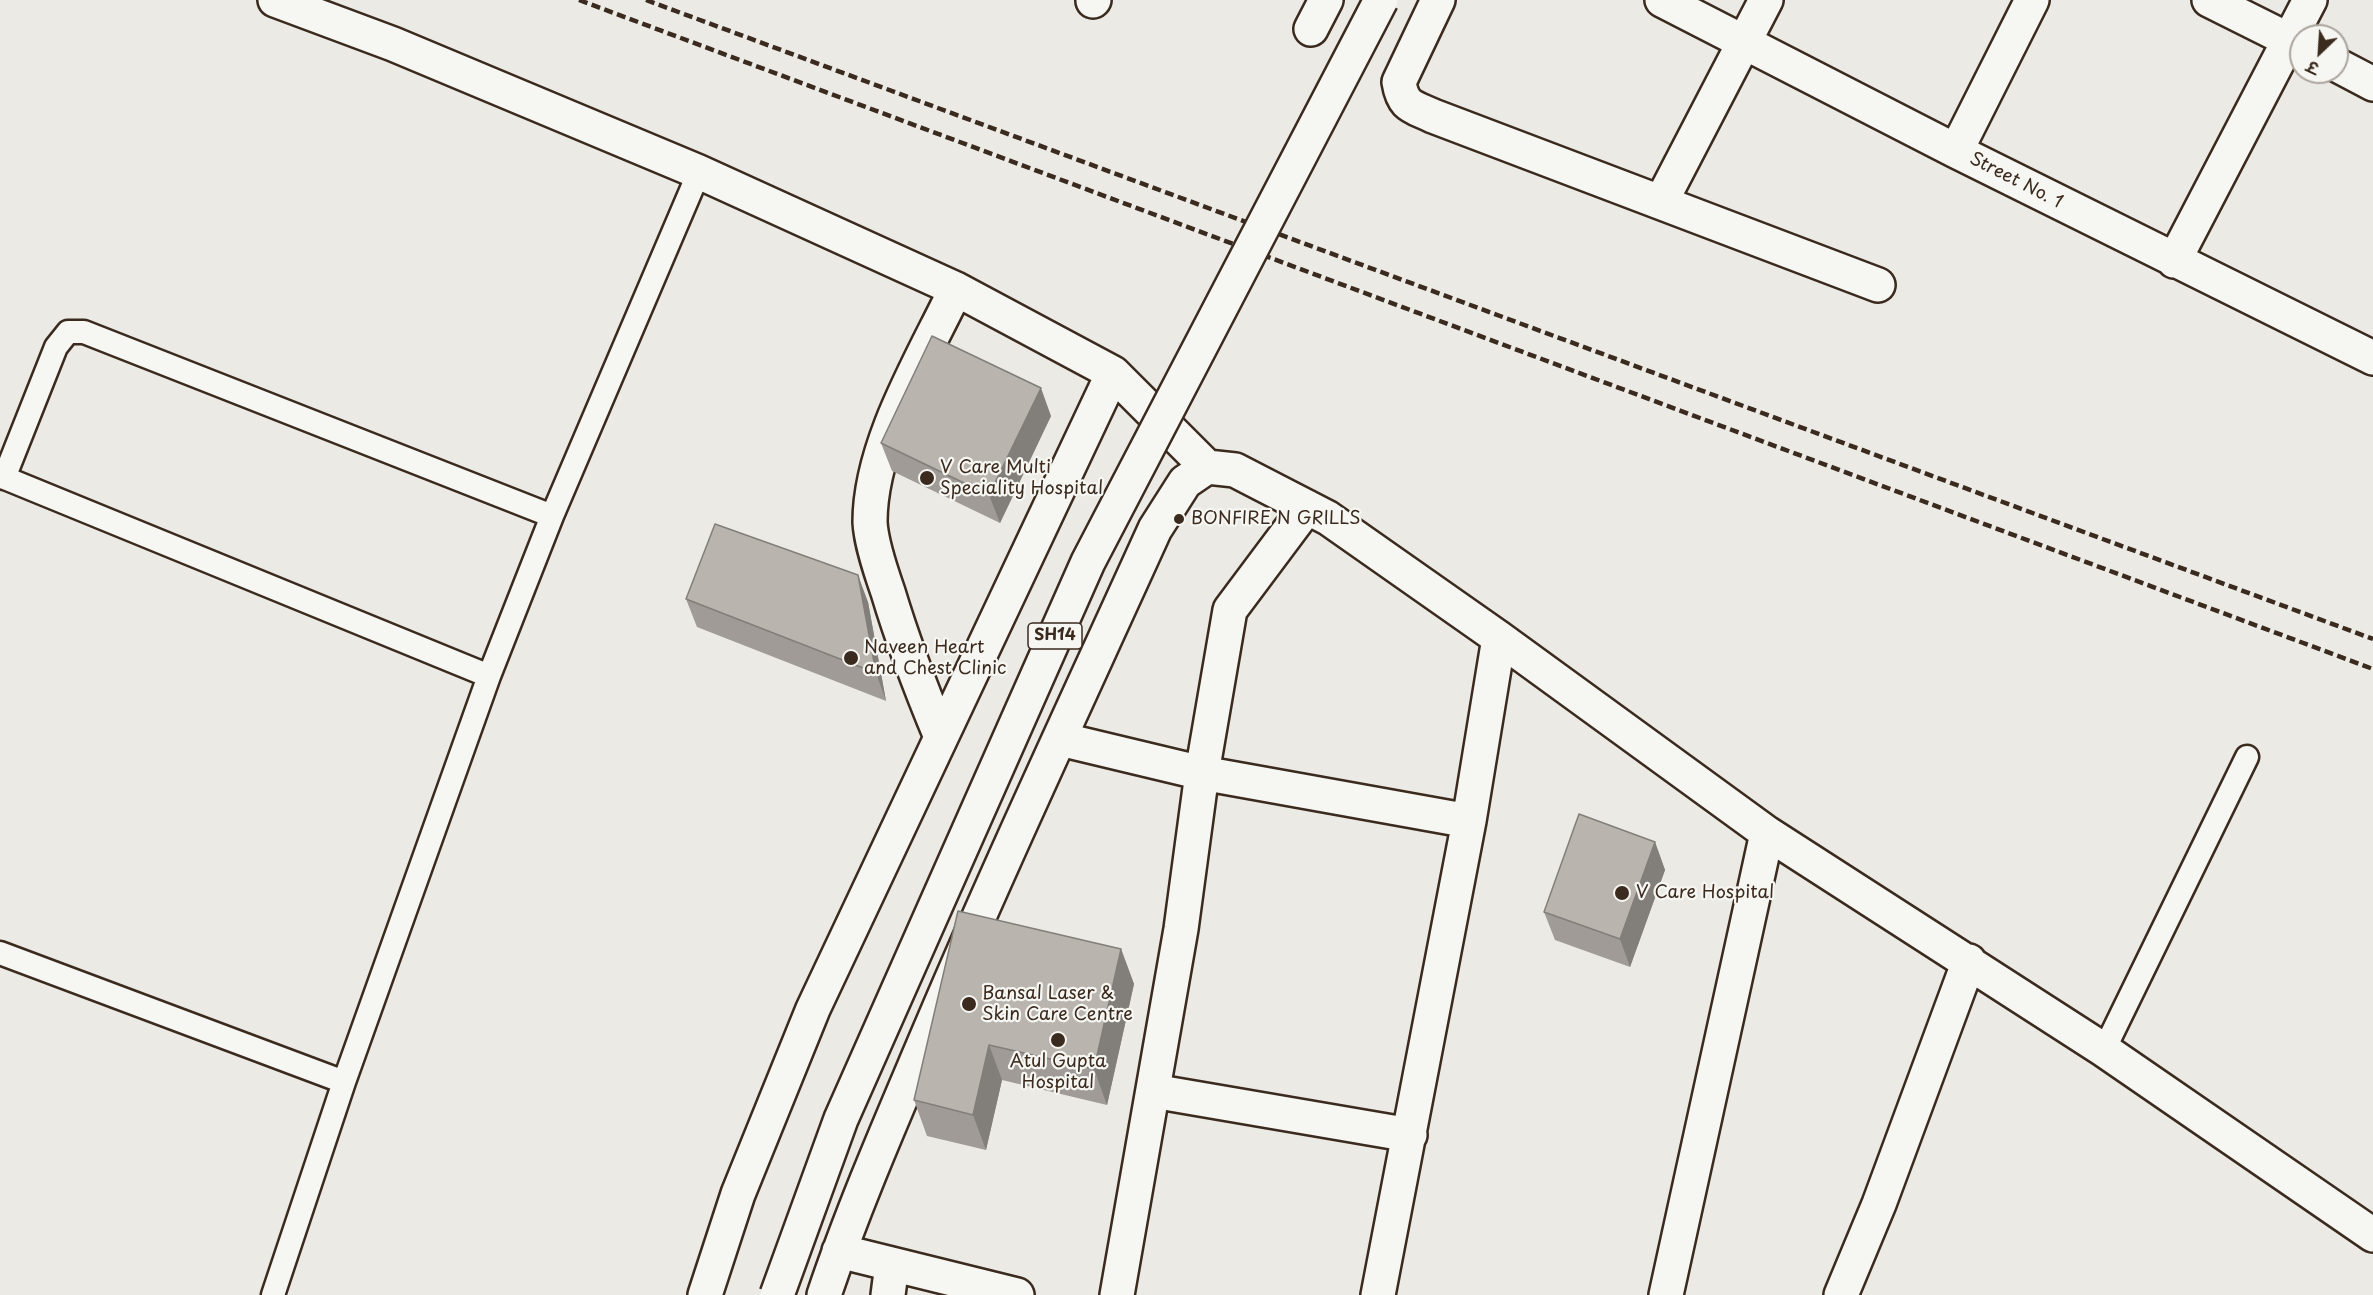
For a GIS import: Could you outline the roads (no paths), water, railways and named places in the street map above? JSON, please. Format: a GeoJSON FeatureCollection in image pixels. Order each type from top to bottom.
{"type":"FeatureCollection","features":[{"type":"Feature","properties":{"kind":"street"},"geometry":{"type":"LineString","coordinates":[[275,0],[393,44],[699,172],[956,289],[1113,373],[1207,467],[1235,470],[1338,525],[1767,833],[1969,961],[2373,1235]]}},
{"type":"Feature","properties":{"kind":"street"},"geometry":{"type":"LineString","coordinates":[[1311,29],[1326,0]]}},
{"type":"Feature","properties":{"kind":"street","name":"SH14"},"geometry":{"type":"LineString","coordinates":[[777,1295],[841,1119],[1088,562],[1381,0]]}},
{"type":"Feature","properties":{"kind":"street"},"geometry":{"type":"LineString","coordinates":[[1438,0],[1399,82],[1401,97],[1410,105],[1433,116],[1878,285]]}},
{"type":"Feature","properties":{"kind":"street","name":"Street No. 1"},"geometry":{"type":"LineString","coordinates":[[1662,0],[2174,261],[2373,358]]}},
{"type":"Feature","properties":{"kind":"street"},"geometry":{"type":"LineString","coordinates":[[1661,202],[1766,0]]}},
{"type":"Feature","properties":{"kind":"street"},"geometry":{"type":"LineString","coordinates":[[1956,151],[2032,0]]}},
{"type":"Feature","properties":{"kind":"street"},"geometry":{"type":"LineString","coordinates":[[2209,0],[2289,40]]}},
{"type":"Feature","properties":{"kind":"street"},"geometry":{"type":"LineString","coordinates":[[2302,24],[2310,0]]}},
{"type":"Feature","properties":{"kind":"street"},"geometry":{"type":"LineString","coordinates":[[2174,261],[2289,54]]}},
{"type":"Feature","properties":{"kind":"street"},"geometry":{"type":"LineString","coordinates":[[2349,71],[2373,84]]}},
{"type":"Feature","properties":{"kind":"street"},"geometry":{"type":"LineString","coordinates":[[941,737],[911,666],[880,567],[870,523],[875,475],[893,420],[956,289]]}},
{"type":"Feature","properties":{"kind":"street"},"geometry":{"type":"LineString","coordinates":[[705,1295],[738,1194],[813,1009],[1113,373]]}},
{"type":"Feature","properties":{"kind":"street"},"geometry":{"type":"LineString","coordinates":[[824,1295],[839,1251],[975,922],[1155,529],[1185,482],[1207,467]]}},
{"type":"Feature","properties":{"kind":"street"},"geometry":{"type":"LineString","coordinates":[[1117,1295],[1182,929],[1202,772],[1230,610],[1307,507]]}},
{"type":"Feature","properties":{"kind":"street"},"geometry":{"type":"LineString","coordinates":[[1378,1295],[1470,821],[1498,638]]}},
{"type":"Feature","properties":{"kind":"street"},"geometry":{"type":"LineString","coordinates":[[1060,739],[1202,772],[1470,821]]}},
{"type":"Feature","properties":{"kind":"street"},"geometry":{"type":"LineString","coordinates":[[1666,1295],[1767,833]]}},
{"type":"Feature","properties":{"kind":"street"},"geometry":{"type":"LineString","coordinates":[[1840,1295],[1879,1203],[1969,961]]}},
{"type":"Feature","properties":{"kind":"street"},"geometry":{"type":"LineString","coordinates":[[1153,1091],[1410,1135]]}},
{"type":"Feature","properties":{"kind":"street"},"geometry":{"type":"LineString","coordinates":[[839,1251],[890,1279],[1017,1295]]}},
{"type":"Feature","properties":{"kind":"lane"},"geometry":{"type":"LineString","coordinates":[[273,1295],[344,1082],[489,676],[552,516],[699,172]]}},
{"type":"Feature","properties":{"kind":"lane"},"geometry":{"type":"LineString","coordinates":[[489,676],[2,477],[56,347],[68,332],[84,332],[552,516]]}},
{"type":"Feature","properties":{"kind":"lane"},"geometry":{"type":"LineString","coordinates":[[2103,1050],[2247,757]]}},
{"type":"Feature","properties":{"kind":"lane"},"geometry":{"type":"LineString","coordinates":[[0,953],[344,1082]]}},
{"type":"Feature","properties":{"kind":"railway"},"geometry":{"type":"LineString","coordinates":[[579,0],[2373,669]]}},
{"type":"Feature","properties":{"kind":"railway"},"geometry":{"type":"LineString","coordinates":[[646,0],[2373,639]]}},
{"type":"Feature","properties":{"kind":"place","name":"V Care Multi Speciality Hospital"},"geometry":{"type":"Point","coordinates":[927,478]}},
{"type":"Feature","properties":{"kind":"place","name":"BONFIRE N GRILLS"},"geometry":{"type":"Point","coordinates":[1179,519]}},
{"type":"Feature","properties":{"kind":"place","name":"Naveen Heart and Chest Clinic"},"geometry":{"type":"Point","coordinates":[851,658]}},
{"type":"Feature","properties":{"kind":"place","name":"V Care Hospital"},"geometry":{"type":"Point","coordinates":[1622,893]}},
{"type":"Feature","properties":{"kind":"place","name":"Bansal Laser & Skin Care Centre"},"geometry":{"type":"Point","coordinates":[969,1004]}},
{"type":"Feature","properties":{"kind":"place","name":"Atul Gupta Hospital"},"geometry":{"type":"Point","coordinates":[1058,1040]}}]}
